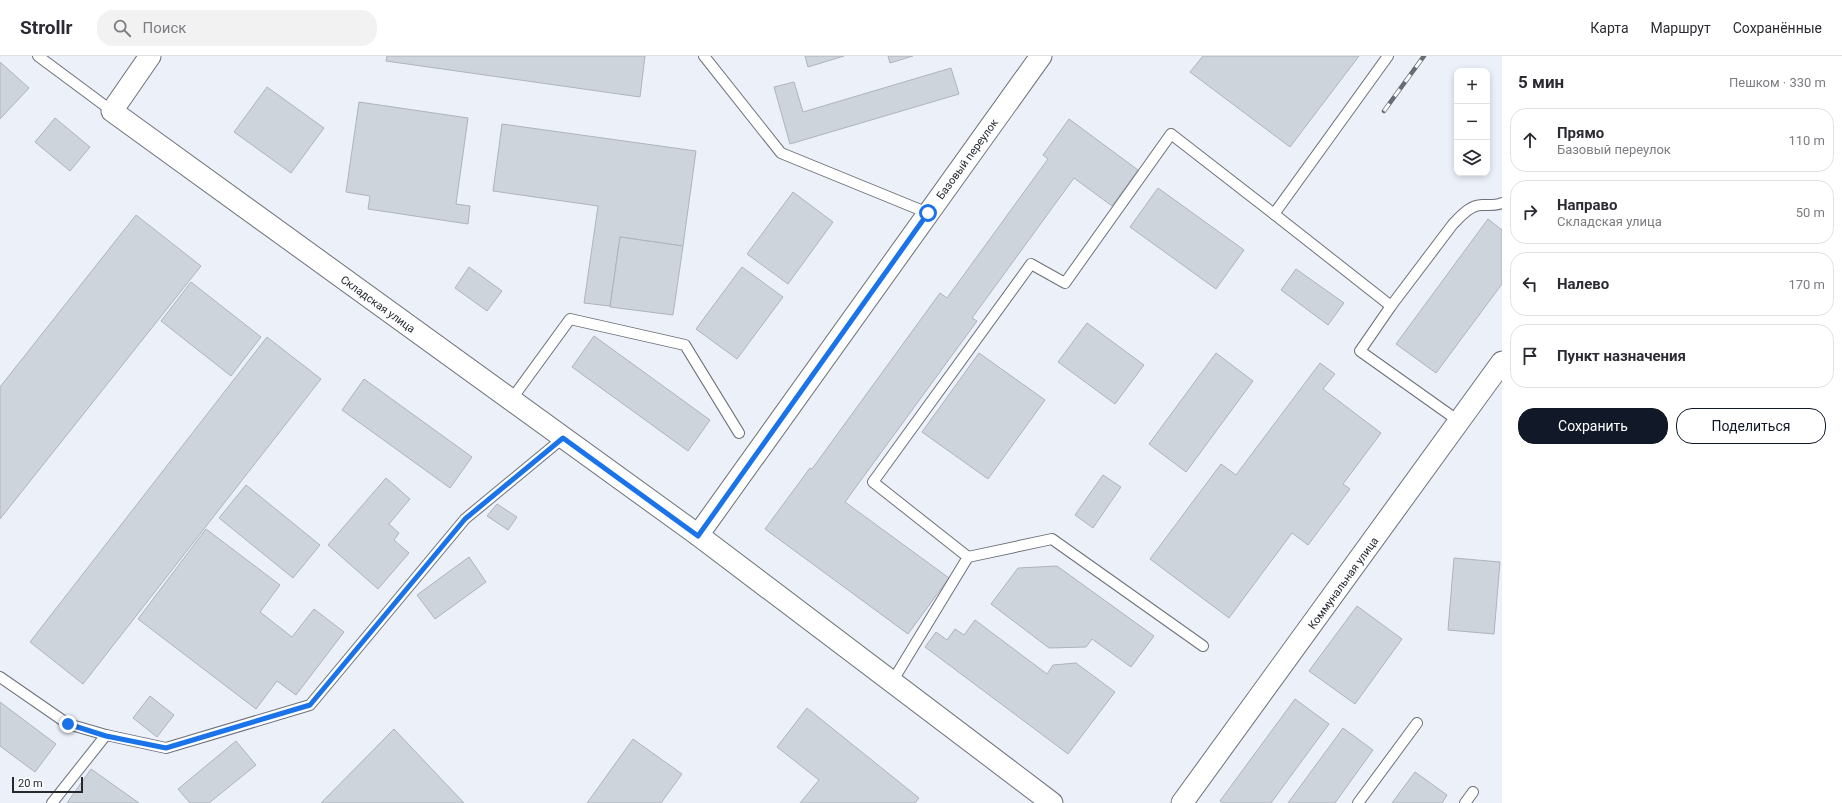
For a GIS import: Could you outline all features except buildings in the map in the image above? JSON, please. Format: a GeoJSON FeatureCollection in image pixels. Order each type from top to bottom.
{"type":"FeatureCollection","features":[{"type":"Feature","properties":{"kind":"street"},"geometry":{"type":"LineString","coordinates":[[112,112],[150,56]]}},
{"type":"Feature","properties":{"kind":"street","name":"Базовый переулок"},"geometry":{"type":"LineString","coordinates":[[698,536],[1041,56]]}},
{"type":"Feature","properties":{"kind":"street","name":"Складская улица"},"geometry":{"type":"LineString","coordinates":[[112,112],[698,536],[1052,803]]}},
{"type":"Feature","properties":{"kind":"street","name":"Коммунальная улица"},"geometry":{"type":"LineString","coordinates":[[1182,803],[1460,422],[1502,362]]}},
{"type":"Feature","properties":{"kind":"lane"},"geometry":{"type":"LineString","coordinates":[[38,56],[112,112]]}},
{"type":"Feature","properties":{"kind":"lane"},"geometry":{"type":"LineString","coordinates":[[704,56],[781,153],[928,213]]}},
{"type":"Feature","properties":{"kind":"lane"},"geometry":{"type":"LineString","coordinates":[[1274,214],[1388,56]]}},
{"type":"Feature","properties":{"kind":"lane"},"geometry":{"type":"LineString","coordinates":[[968,557],[873,482],[1031,264],[1065,282],[1170,134],[1391,306]]}},
{"type":"Feature","properties":{"kind":"lane"},"geometry":{"type":"LineString","coordinates":[[1460,422],[1360,351],[1391,306],[1453,224],[1465,212],[1474,207],[1502,204]]}},
{"type":"Feature","properties":{"kind":"lane"},"geometry":{"type":"LineString","coordinates":[[511,400],[570,319],[685,345],[739,433]]}},
{"type":"Feature","properties":{"kind":"lane"},"geometry":{"type":"LineString","coordinates":[[0,677],[68,724],[106,736],[166,748],[310,705],[465,519],[563,438]]}},
{"type":"Feature","properties":{"kind":"lane"},"geometry":{"type":"LineString","coordinates":[[892,682],[968,557],[1052,538],[1203,646]]}},
{"type":"Feature","properties":{"kind":"lane"},"geometry":{"type":"LineString","coordinates":[[1358,803],[1417,723]]}},
{"type":"Feature","properties":{"kind":"lane"},"geometry":{"type":"LineString","coordinates":[[52,803],[106,736]]}},
{"type":"Feature","properties":{"kind":"lane"},"geometry":{"type":"LineString","coordinates":[[1465,803],[1473,792]]}},
{"type":"Feature","properties":{"kind":"railway"},"geometry":{"type":"LineString","coordinates":[[1384,111],[1424,56]]}},
{"type":"Feature","properties":{"kind":"route"},"geometry":{"type":"LineString","coordinates":[[68,724],[106,736],[166,748],[310,705],[465,519],[563,438],[698,536],[928,213]]}}]}
